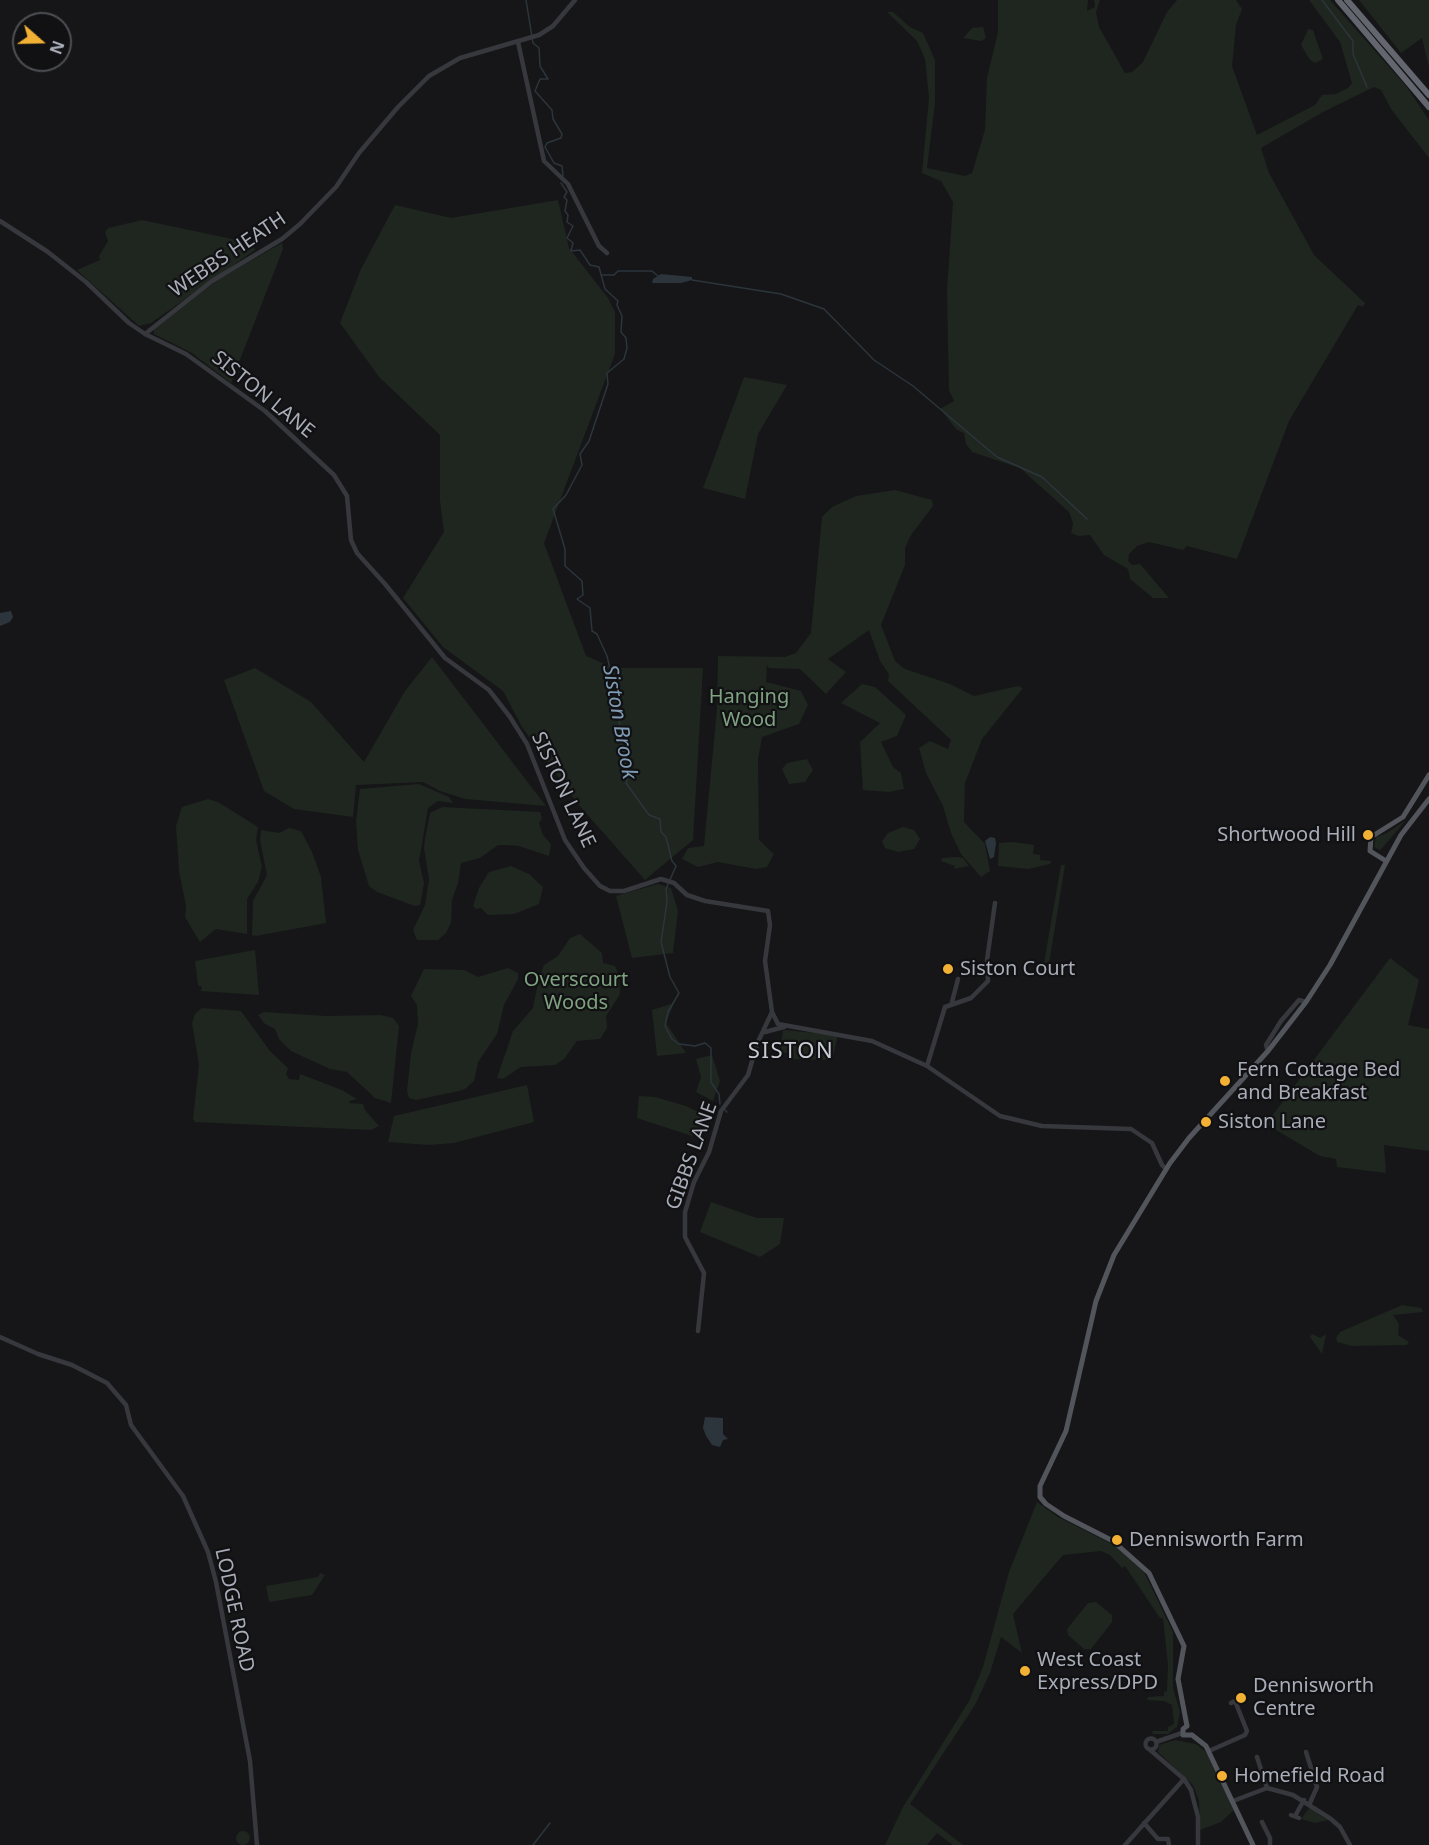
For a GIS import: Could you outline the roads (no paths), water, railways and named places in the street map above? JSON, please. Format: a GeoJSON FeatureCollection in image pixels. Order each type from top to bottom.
{"type":"FeatureCollection","features":[{"type":"Feature","properties":{"kind":"highway"},"geometry":{"type":"LineString","coordinates":[[1338,0],[1429,107]]}},
{"type":"Feature","properties":{"kind":"highway"},"geometry":{"type":"LineString","coordinates":[[1347,0],[1429,95]]}},
{"type":"Feature","properties":{"kind":"main road"},"geometry":{"type":"LineString","coordinates":[[1386,861],[1370,851],[1369,842],[1375,834],[1403,817],[1429,775]]}},
{"type":"Feature","properties":{"kind":"main road"},"geometry":{"type":"LineString","coordinates":[[1253,1845],[1209,1751],[1202,1741],[1192,1735],[1187,1737],[1182,1733],[1187,1726],[1178,1679],[1184,1646],[1149,1573],[1115,1543],[1046,1504],[1040,1497],[1040,1486],[1043,1475],[1058,1452],[1070,1422],[1101,1284],[1114,1255],[1168,1166],[1269,1051],[1306,1002],[1348,933],[1401,835],[1429,799]]}},
{"type":"Feature","properties":{"kind":"main road"},"geometry":{"type":"LineString","coordinates":[[1187,1726],[1192,1729],[1192,1735]]}},
{"type":"Feature","properties":{"kind":"street","name":"WEBBS HEATH"},"geometry":{"type":"LineString","coordinates":[[144,334],[212,281],[282,239],[300,224],[336,187],[392,114],[429,76],[460,58],[531,39],[553,26],[575,0]]}},
{"type":"Feature","properties":{"kind":"street"},"geometry":{"type":"LineString","coordinates":[[518,42],[544,162],[568,184],[599,246],[607,253]]}},
{"type":"Feature","properties":{"kind":"street"},"geometry":{"type":"LineString","coordinates":[[0,221],[48,252],[144,334]]}},
{"type":"Feature","properties":{"kind":"street","name":"SISTON LANE"},"geometry":{"type":"LineString","coordinates":[[144,334],[186,354],[228,383],[267,412],[334,475],[347,496],[351,540],[357,554],[385,584],[444,658],[489,690],[510,717],[527,744],[565,840],[593,879],[605,889],[616,891],[642,886],[656,879],[669,881],[687,896],[768,911],[770,925],[765,961],[772,1012]]}},
{"type":"Feature","properties":{"kind":"street"},"geometry":{"type":"LineString","coordinates":[[927,1066],[945,1007],[952,1002],[971,998],[988,981],[987,960],[995,903]]}},
{"type":"Feature","properties":{"kind":"street"},"geometry":{"type":"LineString","coordinates":[[952,1002],[958,979]]}},
{"type":"Feature","properties":{"kind":"street"},"geometry":{"type":"LineString","coordinates":[[772,1012],[778,1024],[784,1027],[861,1037],[927,1066],[1000,1116],[1050,1127],[1122,1127],[1146,1137],[1159,1155],[1162,1165],[1168,1166]]}},
{"type":"Feature","properties":{"kind":"street","name":"GIBBS LANE"},"geometry":{"type":"LineString","coordinates":[[698,1331],[704,1273],[685,1237],[685,1212],[694,1182],[709,1152],[721,1111],[748,1075],[757,1044],[765,1032],[772,1012]]}},
{"type":"Feature","properties":{"kind":"street"},"geometry":{"type":"LineString","coordinates":[[765,1032],[784,1027]]}},
{"type":"Feature","properties":{"kind":"street","name":"LODGE ROAD"},"geometry":{"type":"LineString","coordinates":[[0,1337],[38,1354],[72,1365],[107,1383],[126,1406],[131,1425],[183,1496],[208,1552],[216,1582],[250,1761],[257,1845]]}},
{"type":"Feature","properties":{"kind":"street"},"geometry":{"type":"LineString","coordinates":[[1209,1751],[1245,1735],[1247,1731],[1235,1701],[1231,1703]]}},
{"type":"Feature","properties":{"kind":"street"},"geometry":{"type":"LineString","coordinates":[[1149,1749],[1182,1733]]}},
{"type":"Feature","properties":{"kind":"street"},"geometry":{"type":"LineString","coordinates":[[1160,1759],[1153,1738],[1147,1739],[1145,1745],[1160,1759],[1184,1779],[1191,1790],[1198,1817],[1198,1845]]}},
{"type":"Feature","properties":{"kind":"street"},"geometry":{"type":"LineString","coordinates":[[1306,1752],[1317,1787],[1310,1803]]}},
{"type":"Feature","properties":{"kind":"street"},"geometry":{"type":"LineString","coordinates":[[1257,1757],[1266,1788]]}},
{"type":"Feature","properties":{"kind":"street"},"geometry":{"type":"LineString","coordinates":[[1126,1845],[1184,1779]]}},
{"type":"Feature","properties":{"kind":"street"},"geometry":{"type":"LineString","coordinates":[[1233,1801],[1266,1788],[1276,1789],[1310,1803],[1340,1827],[1350,1845]]}},
{"type":"Feature","properties":{"kind":"street"},"geometry":{"type":"LineString","coordinates":[[1295,1816],[1304,1800]]}},
{"type":"Feature","properties":{"kind":"street"},"geometry":{"type":"LineString","coordinates":[[1144,1822],[1158,1839],[1168,1839],[1169,1845]]}},
{"type":"Feature","properties":{"kind":"street"},"geometry":{"type":"LineString","coordinates":[[1262,1822],[1270,1838],[1270,1845]]}},
{"type":"Feature","properties":{"kind":"waterway","name":"Siston Brook"},"geometry":{"type":"LineString","coordinates":[[526,0],[533,43],[539,48],[540,66],[548,79],[540,79],[535,91],[552,110],[553,119],[562,134],[561,138],[547,143],[545,147],[554,163],[562,166],[563,176]]}},
{"type":"Feature","properties":{"kind":"waterway"},"geometry":{"type":"LineString","coordinates":[[1322,0],[1353,41],[1353,54],[1367,87]]}},
{"type":"Feature","properties":{"kind":"waterway","name":"Siston Brook"},"geometry":{"type":"LineString","coordinates":[[561,183],[567,192],[564,197],[567,200],[565,211],[568,215],[567,222],[573,226],[567,238],[573,243],[571,251],[580,250],[590,265],[599,267],[605,289],[618,301],[617,305],[622,316],[621,332],[626,338],[627,348],[624,359],[607,373],[608,384],[589,441],[580,454],[582,465],[566,495],[553,509],[565,549],[565,566],[582,581],[583,595],[577,599],[590,608],[592,631],[597,634],[607,656],[617,698],[622,749],[626,755],[624,771],[628,777],[626,783],[649,815],[660,819],[661,832],[666,837],[672,861],[676,866],[666,889],[667,902],[661,942],[670,977],[679,993],[668,1012],[665,1026],[672,1039],[679,1044],[695,1046],[705,1043],[711,1048],[711,1082],[719,1094],[720,1104]]}},
{"type":"Feature","properties":{"kind":"waterway"},"geometry":{"type":"LineString","coordinates":[[601,275],[614,275],[618,271],[652,271],[658,276]]}},
{"type":"Feature","properties":{"kind":"waterway"},"geometry":{"type":"LineString","coordinates":[[692,280],[781,294],[824,309],[874,360],[913,386],[997,457],[1042,477],[1087,519]]}},
{"type":"Feature","properties":{"kind":"waterway"},"geometry":{"type":"LineString","coordinates":[[533,1845],[550,1823]]}},
{"type":"Feature","properties":{"kind":"place","name":"Shortwood Hill"},"geometry":{"type":"Point","coordinates":[1368,835]}},
{"type":"Feature","properties":{"kind":"place","name":"Siston Court"},"geometry":{"type":"Point","coordinates":[948,969]}},
{"type":"Feature","properties":{"kind":"place","name":"Fern Cottage Bed and Breakfast"},"geometry":{"type":"Point","coordinates":[1225,1081]}},
{"type":"Feature","properties":{"kind":"place","name":"Siston Lane"},"geometry":{"type":"Point","coordinates":[1206,1122]}},
{"type":"Feature","properties":{"kind":"place","name":"Dennisworth Farm"},"geometry":{"type":"Point","coordinates":[1117,1540]}},
{"type":"Feature","properties":{"kind":"place","name":"West Coast Express/DPD"},"geometry":{"type":"Point","coordinates":[1025,1671]}},
{"type":"Feature","properties":{"kind":"place","name":"Dennisworth Centre"},"geometry":{"type":"Point","coordinates":[1241,1698]}},
{"type":"Feature","properties":{"kind":"place","name":"Homefield Road"},"geometry":{"type":"Point","coordinates":[1222,1776]}},
{"type":"Feature","properties":{"kind":"district","name":"SISTON"},"geometry":{"type":"Point","coordinates":[791,1052]}},
{"type":"Feature","properties":{"kind":"park label","name":"Hanging Wood"},"geometry":{"type":"Point","coordinates":[749,708]}},
{"type":"Feature","properties":{"kind":"park label","name":"Overscourt Woods"},"geometry":{"type":"Point","coordinates":[576,992]}}]}
